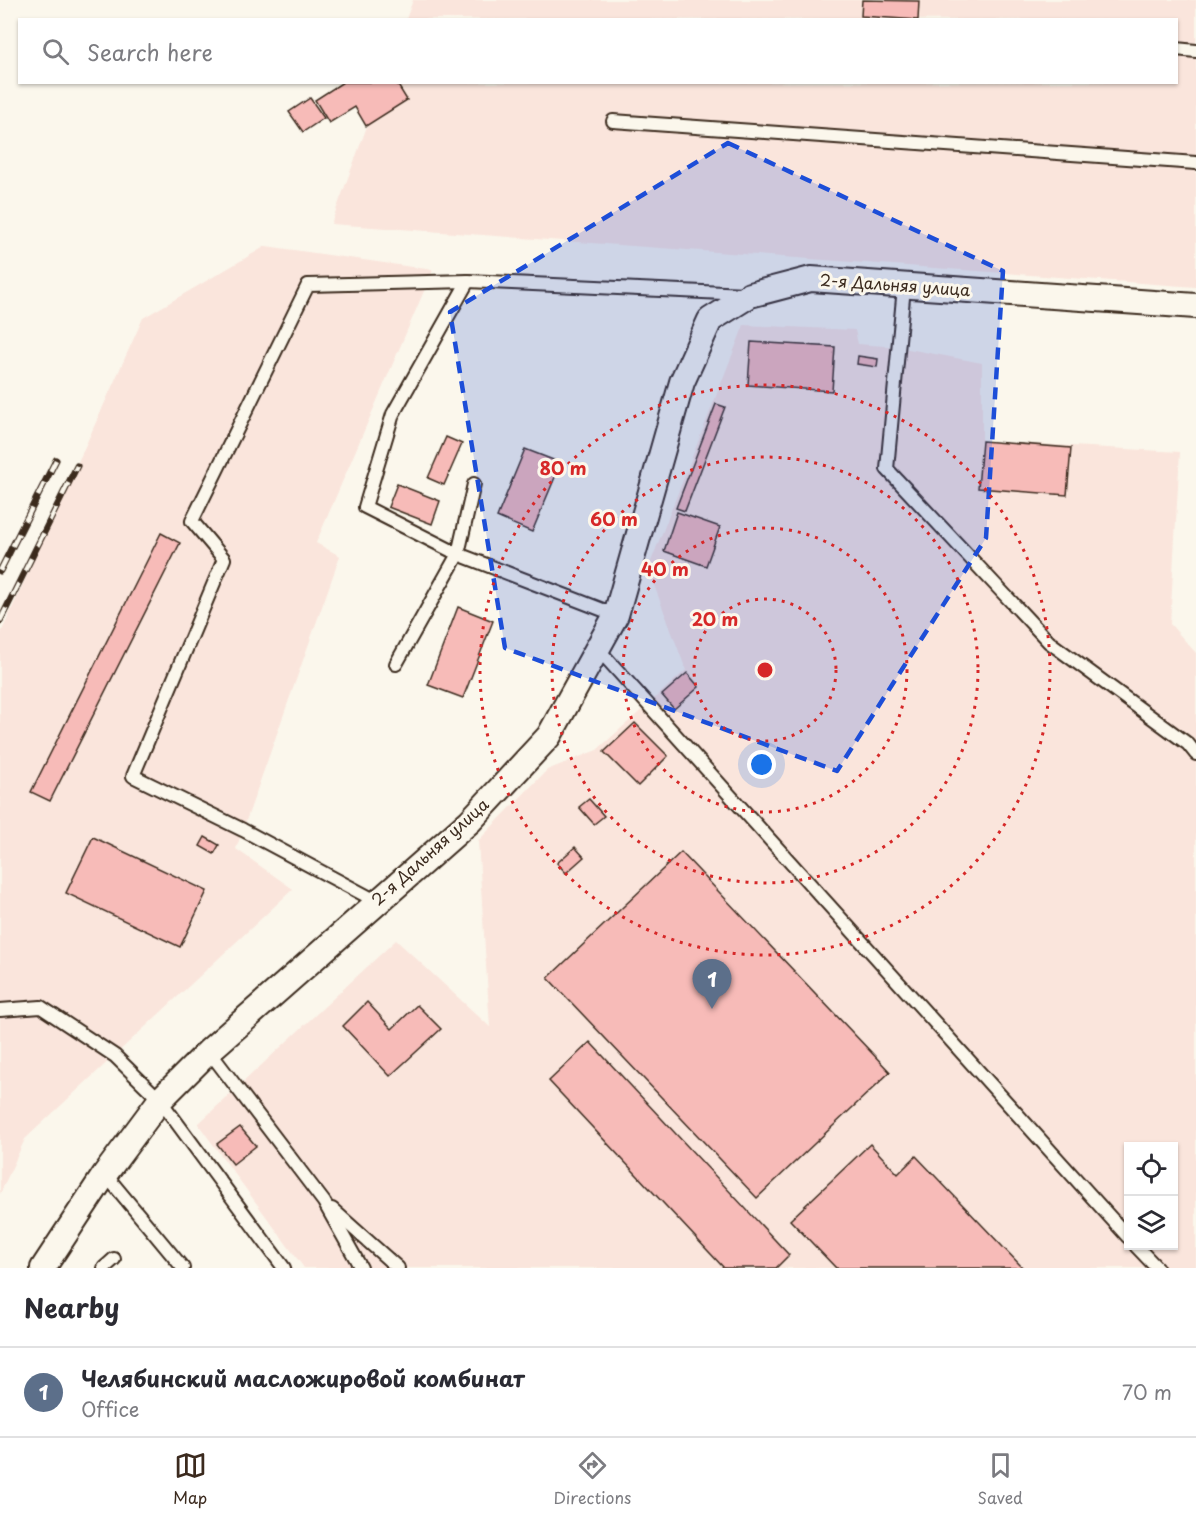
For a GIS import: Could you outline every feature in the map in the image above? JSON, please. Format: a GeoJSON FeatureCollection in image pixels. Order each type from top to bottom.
{"type":"FeatureCollection","features":[{"type":"Feature","properties":{"kind":"street","name":"2-я Дальняя улица"},"geometry":{"type":"LineString","coordinates":[[43,1268],[105,1174],[160,1100],[208,1051],[376,901],[470,821],[549,736],[599,650],[616,615],[682,382],[710,320],[750,295],[811,279],[1196,306]]}},
{"type":"Feature","properties":{"kind":"lane"},"geometry":{"type":"LineString","coordinates":[[1178,49],[1196,51]]}},
{"type":"Feature","properties":{"kind":"lane"},"geometry":{"type":"LineString","coordinates":[[613,121],[1196,163]]}},
{"type":"Feature","properties":{"kind":"lane"},"geometry":{"type":"LineString","coordinates":[[376,901],[243,830],[133,776],[224,559],[192,521],[308,285],[468,281],[750,295]]}},
{"type":"Feature","properties":{"kind":"lane"},"geometry":{"type":"LineString","coordinates":[[468,281],[393,414],[365,507],[458,554],[616,615]]}},
{"type":"Feature","properties":{"kind":"lane"},"geometry":{"type":"LineString","coordinates":[[904,286],[887,469],[1049,642],[1188,744],[1196,754]]}},
{"type":"Feature","properties":{"kind":"lane"},"geometry":{"type":"LineString","coordinates":[[396,664],[458,554],[474,484]]}},
{"type":"Feature","properties":{"kind":"lane"},"geometry":{"type":"LineString","coordinates":[[599,650],[1124,1233]]}},
{"type":"Feature","properties":{"kind":"lane"},"geometry":{"type":"LineString","coordinates":[[0,1010],[41,1006],[115,1056],[160,1100],[284,1268]]}},
{"type":"Feature","properties":{"kind":"lane"},"geometry":{"type":"LineString","coordinates":[[208,1051],[324,1202],[361,1268]]}},
{"type":"Feature","properties":{"kind":"lane"},"geometry":{"type":"LineString","coordinates":[[105,1174],[183,1268]]}},
{"type":"Feature","properties":{"kind":"lane"},"geometry":{"type":"LineString","coordinates":[[324,1202],[398,1268]]}},
{"type":"Feature","properties":{"kind":"lane"},"geometry":{"type":"LineString","coordinates":[[1141,1250],[1157,1268]]}},
{"type":"Feature","properties":{"kind":"lane"},"geometry":{"type":"LineString","coordinates":[[104,1268],[114,1259]]}},
{"type":"Feature","properties":{"kind":"highlighted area"},"geometry":{"type":"Polygon","coordinates":[[[728,143],[1003,271],[986,538],[837,771],[505,648],[450,312],[728,143]]]}},
{"type":"Feature","properties":{"kind":"shaded area"},"geometry":{"type":"Polygon","coordinates":[[[413,0],[1196,0],[1196,287],[331,224],[383,84],[1178,84],[1178,18],[406,18],[413,0]]]}},
{"type":"Feature","properties":{"kind":"shaded area"},"geometry":{"type":"Polygon","coordinates":[[[266,246],[433,270],[316,543],[340,556],[236,849],[293,889],[25,1139],[0,1194],[0,635],[143,318],[266,246]]]}},
{"type":"Feature","properties":{"kind":"shaded area"},"geometry":{"type":"Polygon","coordinates":[[[744,325],[855,330],[858,344],[898,347],[982,363],[982,441],[1180,452],[1170,624],[1196,653],[1196,1268],[304,1268],[198,1124],[396,940],[490,1027],[478,841],[547,770],[597,750],[686,670],[648,569],[744,325]]]}},
{"type":"Feature","properties":{"kind":"building"},"geometry":{"type":"Polygon","coordinates":[[[862,0],[919,1],[918,18],[861,16],[862,0]]]}},
{"type":"Feature","properties":{"kind":"building"},"geometry":{"type":"Polygon","coordinates":[[[340,84],[397,84],[407,100],[366,126],[355,107],[329,123],[315,100],[340,84]]]}},
{"type":"Feature","properties":{"kind":"building"},"geometry":{"type":"Polygon","coordinates":[[[310,98],[324,118],[303,132],[289,112],[310,98]]]}},
{"type":"Feature","properties":{"kind":"building"},"geometry":{"type":"Polygon","coordinates":[[[751,342],[835,347],[832,391],[748,385],[751,342]]]}},
{"type":"Feature","properties":{"kind":"building"},"geometry":{"type":"Polygon","coordinates":[[[858,356],[878,359],[877,367],[857,364],[858,356]]]}},
{"type":"Feature","properties":{"kind":"building"},"geometry":{"type":"Polygon","coordinates":[[[716,404],[725,407],[685,511],[676,508],[716,404]]]}},
{"type":"Feature","properties":{"kind":"building"},"geometry":{"type":"Polygon","coordinates":[[[446,437],[462,444],[444,485],[428,478],[446,437]]]}},
{"type":"Feature","properties":{"kind":"building"},"geometry":{"type":"Polygon","coordinates":[[[982,441],[1071,448],[1067,495],[978,488],[982,441]]]}},
{"type":"Feature","properties":{"kind":"building"},"geometry":{"type":"Polygon","coordinates":[[[525,449],[561,463],[532,532],[497,517],[525,449]]]}},
{"type":"Feature","properties":{"kind":"building"},"geometry":{"type":"Polygon","coordinates":[[[397,484],[440,501],[432,524],[388,507],[397,484]]]}},
{"type":"Feature","properties":{"kind":"building"},"geometry":{"type":"Polygon","coordinates":[[[677,512],[720,527],[706,566],[664,551],[677,512]]]}},
{"type":"Feature","properties":{"kind":"building"},"geometry":{"type":"Polygon","coordinates":[[[161,533],[180,543],[50,801],[31,792],[161,533]]]}},
{"type":"Feature","properties":{"kind":"building"},"geometry":{"type":"Polygon","coordinates":[[[458,607],[493,621],[463,698],[428,685],[458,607]]]}},
{"type":"Feature","properties":{"kind":"building"},"geometry":{"type":"Polygon","coordinates":[[[687,673],[699,687],[674,709],[662,695],[687,673]]]}},
{"type":"Feature","properties":{"kind":"building"},"geometry":{"type":"Polygon","coordinates":[[[635,723],[668,756],[638,786],[604,752],[635,723]]]}},
{"type":"Feature","properties":{"kind":"building"},"geometry":{"type":"Polygon","coordinates":[[[589,799],[604,816],[594,824],[579,807],[589,799]]]}},
{"type":"Feature","properties":{"kind":"building"},"geometry":{"type":"Polygon","coordinates":[[[93,837],[207,891],[180,947],[66,893],[93,837]]]}},
{"type":"Feature","properties":{"kind":"building"},"geometry":{"type":"Polygon","coordinates":[[[205,837],[219,845],[214,854],[200,846],[205,837]]]}},
{"type":"Feature","properties":{"kind":"building"},"geometry":{"type":"Polygon","coordinates":[[[575,847],[584,857],[566,873],[557,863],[575,847]]]}},
{"type":"Feature","properties":{"kind":"building"},"geometry":{"type":"Polygon","coordinates":[[[681,852],[890,1072],[757,1198],[548,978],[681,852]]]}},
{"type":"Feature","properties":{"kind":"building"},"geometry":{"type":"Polygon","coordinates":[[[367,1002],[392,1029],[417,1005],[441,1029],[390,1076],[343,1026],[367,1002]]]}},
{"type":"Feature","properties":{"kind":"building"},"geometry":{"type":"Polygon","coordinates":[[[590,1042],[789,1255],[776,1268],[724,1268],[549,1081],[590,1042]]]}},
{"type":"Feature","properties":{"kind":"building"},"geometry":{"type":"Polygon","coordinates":[[[240,1127],[256,1146],[233,1164],[217,1144],[240,1127]]]}},
{"type":"Feature","properties":{"kind":"building"},"geometry":{"type":"Polygon","coordinates":[[[870,1144],[898,1174],[916,1156],[1023,1268],[836,1268],[790,1220],[870,1144]]]}},
{"type":"Feature","properties":{"kind":"railway"},"geometry":{"type":"LineString","coordinates":[[0,571],[56,460]]}},
{"type":"Feature","properties":{"kind":"railway"},"geometry":{"type":"LineString","coordinates":[[0,621],[77,466]]}},
{"type":"Feature","properties":{"kind":"place","name":"Челябинский масложировой комбинат"},"geometry":{"type":"Point","coordinates":[712,1009]}}]}
